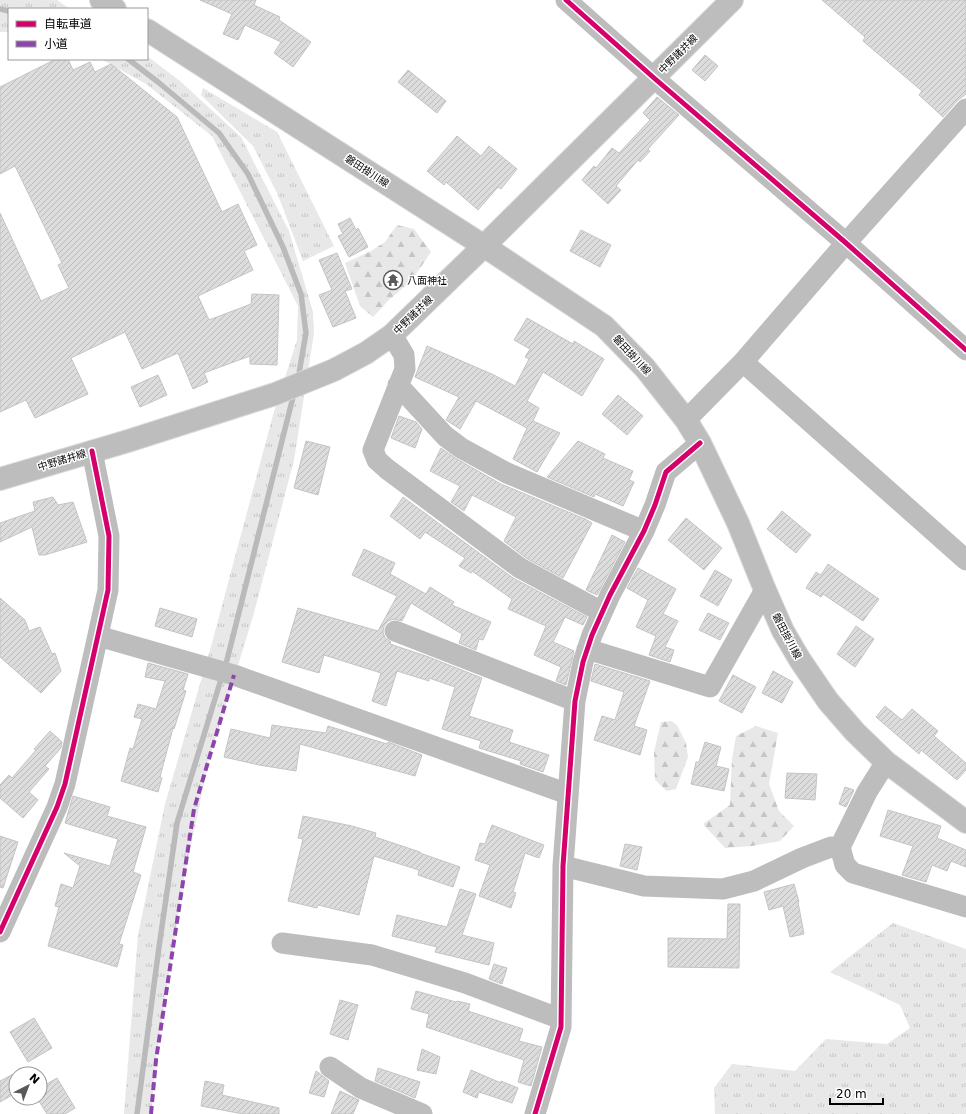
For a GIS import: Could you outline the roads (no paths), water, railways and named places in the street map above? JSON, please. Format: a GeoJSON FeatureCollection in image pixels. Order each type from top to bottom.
{"type":"FeatureCollection","features":[{"type":"Feature","properties":{"kind":"main road"},"geometry":{"type":"LineString","coordinates":[[101,0],[113,8]]}},
{"type":"Feature","properties":{"kind":"main road","name":"中野諸井線"},"geometry":{"type":"LineString","coordinates":[[0,479],[275,394],[334,370],[366,353],[392,336],[732,0]]}},
{"type":"Feature","properties":{"kind":"main road","name":"磐田掛川線"},"geometry":{"type":"LineString","coordinates":[[148,31],[484,246],[604,326],[645,368],[686,420],[700,443],[738,523],[764,590],[783,631],[811,678],[828,701],[855,732],[886,762],[966,822]]}},
{"type":"Feature","properties":{"kind":"street"},"geometry":{"type":"LineString","coordinates":[[566,0],[654,78],[846,243],[966,350]]}},
{"type":"Feature","properties":{"kind":"street"},"geometry":{"type":"LineString","coordinates":[[686,420],[743,362],[846,243],[966,109]]}},
{"type":"Feature","properties":{"kind":"street"},"geometry":{"type":"LineString","coordinates":[[392,336],[404,355],[405,370],[373,450],[377,460],[386,469],[520,568],[602,612]]}},
{"type":"Feature","properties":{"kind":"street"},"geometry":{"type":"LineString","coordinates":[[743,362],[966,560]]}},
{"type":"Feature","properties":{"kind":"street"},"geometry":{"type":"LineString","coordinates":[[398,386],[445,436],[461,448],[506,473],[644,531]]}},
{"type":"Feature","properties":{"kind":"street"},"geometry":{"type":"LineString","coordinates":[[535,1114],[561,1027],[562,866],[575,701],[583,662],[602,612],[656,505],[666,472],[700,443]]}},
{"type":"Feature","properties":{"kind":"street"},"geometry":{"type":"LineString","coordinates":[[0,932],[57,807],[65,784],[108,590],[109,536],[92,451]]}},
{"type":"Feature","properties":{"kind":"street"},"geometry":{"type":"LineString","coordinates":[[588,649],[710,687],[764,590]]}},
{"type":"Feature","properties":{"kind":"street"},"geometry":{"type":"LineString","coordinates":[[395,630],[575,701]]}},
{"type":"Feature","properties":{"kind":"street"},"geometry":{"type":"LineString","coordinates":[[98,636],[234,675],[568,794]]}},
{"type":"Feature","properties":{"kind":"street"},"geometry":{"type":"LineString","coordinates":[[886,762],[867,792],[840,847],[845,865],[853,873],[966,907]]}},
{"type":"Feature","properties":{"kind":"street"},"geometry":{"type":"LineString","coordinates":[[562,866],[644,886],[723,888],[754,881],[802,858],[831,847],[840,847]]}},
{"type":"Feature","properties":{"kind":"street"},"geometry":{"type":"LineString","coordinates":[[282,943],[372,955],[465,984],[561,1019]]}},
{"type":"Feature","properties":{"kind":"street"},"geometry":{"type":"LineString","coordinates":[[330,1067],[361,1088],[422,1114]]}},
{"type":"Feature","properties":{"kind":"waterway"},"geometry":{"type":"LineString","coordinates":[[0,9],[8,11]]}},
{"type":"Feature","properties":{"kind":"waterway"},"geometry":{"type":"LineString","coordinates":[[129,60],[219,133],[248,174],[283,247],[301,294],[306,333],[298,379]]}},
{"type":"Feature","properties":{"kind":"waterway"},"geometry":{"type":"LineString","coordinates":[[225,668],[294,393]]}},
{"type":"Feature","properties":{"kind":"waterway"},"geometry":{"type":"LineString","coordinates":[[137,1114],[177,823],[222,676]]}},
{"type":"Feature","properties":{"kind":"place","name":"八面神社"},"geometry":{"type":"Point","coordinates":[393,280]}}]}
